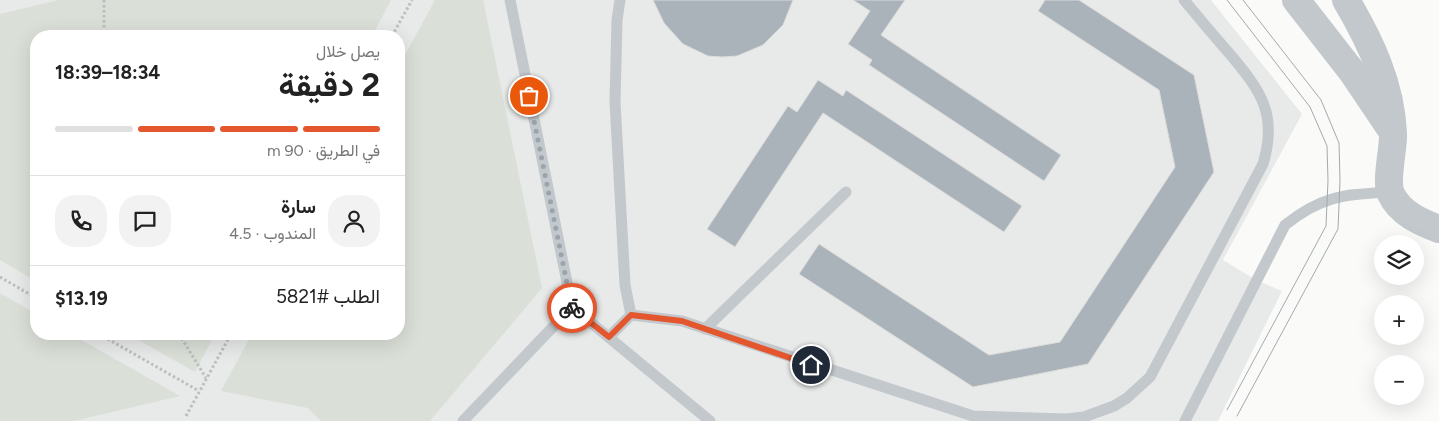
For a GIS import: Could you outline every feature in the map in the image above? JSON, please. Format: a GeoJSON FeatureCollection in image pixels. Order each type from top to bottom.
{"type":"FeatureCollection","features":[{"type":"Feature","properties":{"kind":"street"},"geometry":{"type":"LineString","coordinates":[[1296,0],[1353,73],[1393,133]]}},
{"type":"Feature","properties":{"kind":"street"},"geometry":{"type":"LineString","coordinates":[[1346,0],[1368,37],[1388,94],[1393,133],[1390,192],[1401,209],[1439,229]]}},
{"type":"Feature","properties":{"kind":"lane"},"geometry":{"type":"LineString","coordinates":[[510,0],[572,307],[710,421]]}},
{"type":"Feature","properties":{"kind":"lane"},"geometry":{"type":"LineString","coordinates":[[620,0],[617,20],[615,102],[625,285],[631,315]]}},
{"type":"Feature","properties":{"kind":"lane"},"geometry":{"type":"LineString","coordinates":[[631,315],[682,321],[973,416],[1066,419],[1101,412],[1127,398],[1150,377],[1263,164],[1268,149],[1268,116],[1259,91],[1184,0]]}},
{"type":"Feature","properties":{"kind":"lane"},"geometry":{"type":"LineString","coordinates":[[706,329],[846,192]]}},
{"type":"Feature","properties":{"kind":"lane"},"geometry":{"type":"LineString","coordinates":[[1185,421],[1285,225],[1304,210],[1327,199],[1340,196],[1390,192]]}},
{"type":"Feature","properties":{"kind":"lane"},"geometry":{"type":"LineString","coordinates":[[463,421],[572,307]]}},
{"type":"Feature","properties":{"kind":"lane"},"geometry":{"type":"LineString","coordinates":[[609,337],[631,315]]}},
{"type":"Feature","properties":{"kind":"path"},"geometry":{"type":"LineString","coordinates":[[104,0],[104,30]]}},
{"type":"Feature","properties":{"kind":"path"},"geometry":{"type":"LineString","coordinates":[[395,30],[412,0]]}},
{"type":"Feature","properties":{"kind":"path"},"geometry":{"type":"LineString","coordinates":[[0,278],[30,295]]}},
{"type":"Feature","properties":{"kind":"path"},"geometry":{"type":"LineString","coordinates":[[109,340],[199,391]]}},
{"type":"Feature","properties":{"kind":"path"},"geometry":{"type":"LineString","coordinates":[[183,340],[206,378]]}},
{"type":"Feature","properties":{"kind":"path"},"geometry":{"type":"LineString","coordinates":[[186,416],[227,340]]}},
{"type":"Feature","properties":{"kind":"shaded area"},"geometry":{"type":"Polygon","coordinates":[[[0,0],[1211,0],[1302,114],[1223,260],[1256,280],[1282,291],[1218,421],[0,421],[0,0]]]}},
{"type":"Feature","properties":{"kind":"shaded area"},"geometry":{"type":"Polygon","coordinates":[[[59,0],[391,0],[375,30],[30,30],[30,278],[0,260],[0,14],[59,0]]]}},
{"type":"Feature","properties":{"kind":"shaded area"},"geometry":{"type":"Polygon","coordinates":[[[435,0],[483,0],[542,288],[430,421],[321,421],[308,408],[221,391],[249,340],[405,340],[405,55],[435,0]]]}},
{"type":"Feature","properties":{"kind":"shaded area"},"geometry":{"type":"Polygon","coordinates":[[[0,293],[30,310],[30,340],[82,340],[180,396],[74,421],[0,421],[0,293]]]}},
{"type":"Feature","properties":{"kind":"shaded area"},"geometry":{"type":"Polygon","coordinates":[[[139,340],[212,340],[195,372],[139,340]]]}},
{"type":"Feature","properties":{"kind":"building"},"geometry":{"type":"Polygon","coordinates":[[[653,0],[793,0],[783,25],[763,45],[737,56],[722,57],[708,56],[683,44],[664,23],[653,0]]]}},
{"type":"Feature","properties":{"kind":"building"},"geometry":{"type":"Polygon","coordinates":[[[853,0],[905,0],[881,35],[1061,155],[1044,181],[869,65],[872,60],[848,44],[870,11],[853,0]]]}},
{"type":"Feature","properties":{"kind":"building"},"geometry":{"type":"Polygon","coordinates":[[[1045,0],[1079,0],[1194,75],[1214,172],[1088,364],[973,387],[799,274],[819,244],[989,355],[1060,342],[1175,167],[1159,90],[1038,11],[1045,0]]]}},
{"type":"Feature","properties":{"kind":"building"},"geometry":{"type":"Polygon","coordinates":[[[818,80],[843,96],[846,90],[1022,206],[1004,232],[823,113],[735,247],[707,229],[788,106],[797,112],[818,80]]]}},
{"type":"Feature","properties":{"kind":"tram line"},"geometry":{"type":"LineString","coordinates":[[1227,0],[1310,107],[1327,146],[1328,181],[1326,226],[1227,410]]}},
{"type":"Feature","properties":{"kind":"tram line"},"geometry":{"type":"LineString","coordinates":[[1237,416],[1338,229],[1340,181],[1339,143],[1321,100],[1243,0]]}},
{"type":"Feature","properties":{"kind":"way so far"},"geometry":{"type":"LineString","coordinates":[[529,96],[572,308]]}},
{"type":"Feature","properties":{"kind":"route"},"geometry":{"type":"LineString","coordinates":[[572,308],[609,337],[631,315],[682,321],[811,365]]}}]}
